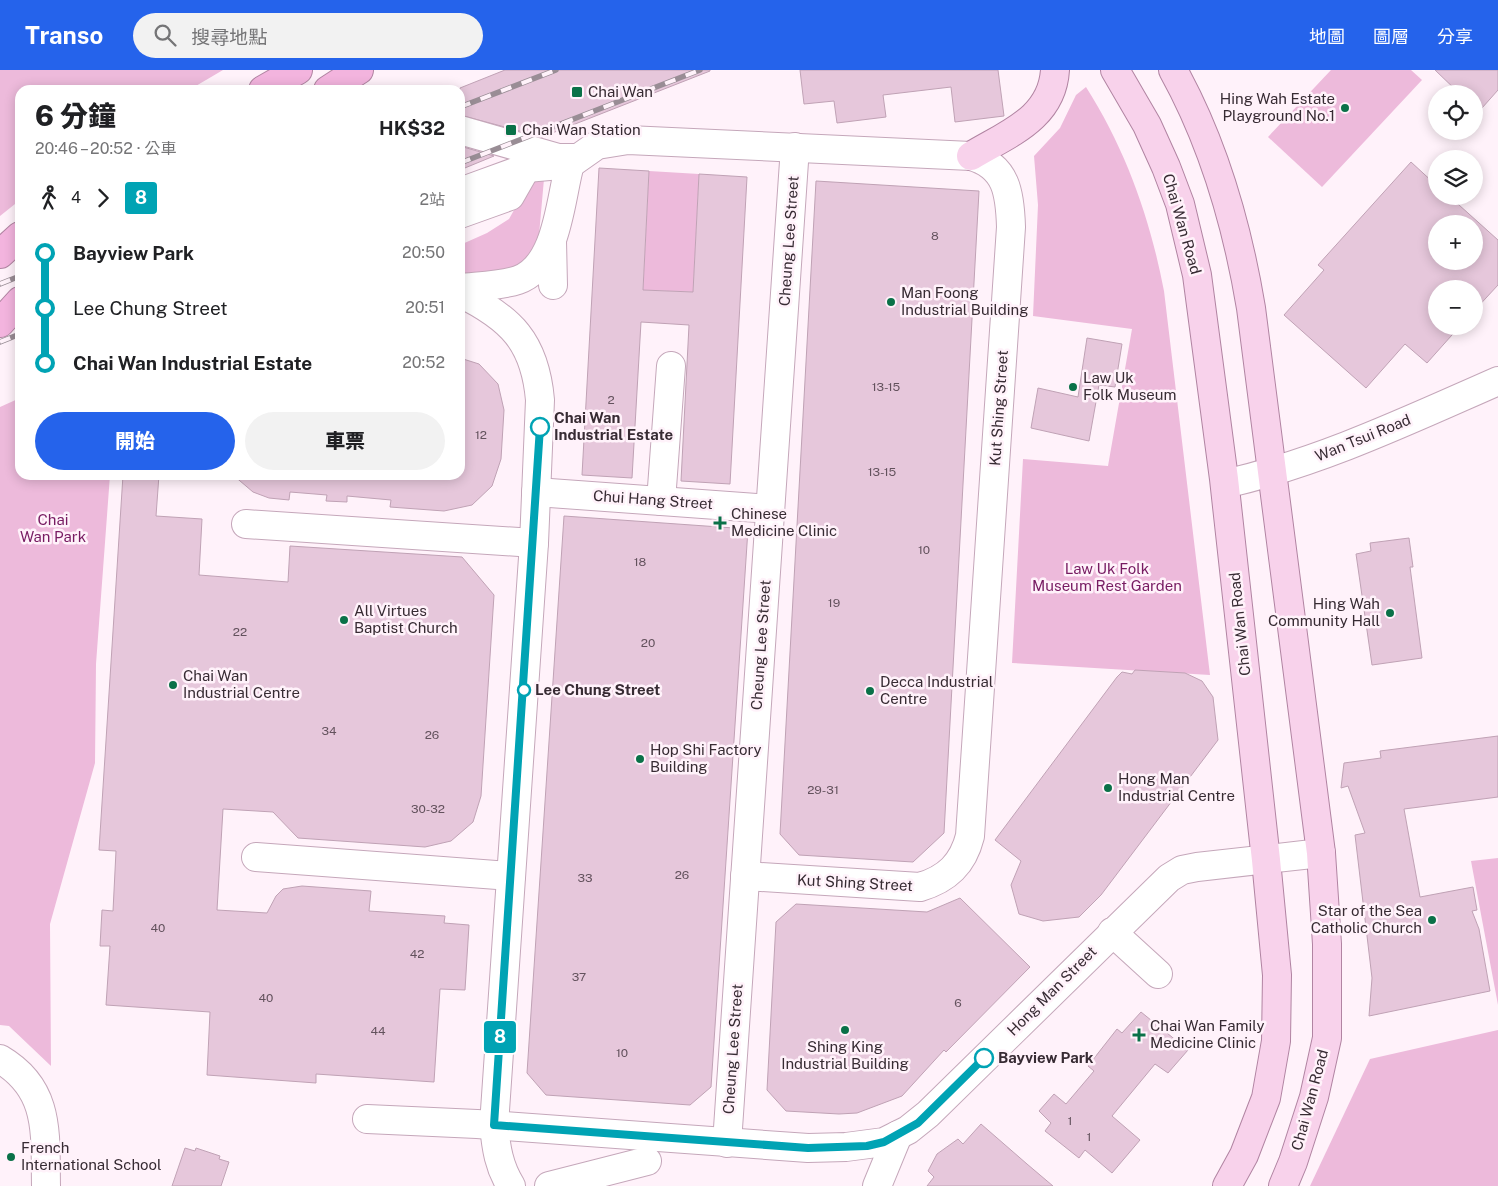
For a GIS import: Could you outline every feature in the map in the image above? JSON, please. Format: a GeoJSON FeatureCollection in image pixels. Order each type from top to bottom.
{"type":"FeatureCollection","features":[{"type":"Feature","properties":{"kind":"highway"},"geometry":{"type":"LineString","coordinates":[[272,85],[298,70]]}},
{"type":"Feature","properties":{"kind":"highway"},"geometry":{"type":"LineString","coordinates":[[336,85],[359,70]]}},
{"type":"Feature","properties":{"kind":"highway"},"geometry":{"type":"LineString","coordinates":[[0,254],[15,240]]}},
{"type":"Feature","properties":{"kind":"highway"},"geometry":{"type":"LineString","coordinates":[[0,323],[15,306]]}},
{"type":"Feature","properties":{"kind":"main road"},"geometry":{"type":"LineString","coordinates":[[971,156],[1032,120],[1044,104],[1052,88],[1055,70]]}},
{"type":"Feature","properties":{"kind":"main road","name":"Chai Wan Road"},"geometry":{"type":"LineString","coordinates":[[1115,70],[1147,125],[1166,167],[1190,240],[1197,275],[1225,484],[1266,860],[1277,976],[1276,1041],[1266,1098],[1244,1155],[1227,1186]]}},
{"type":"Feature","properties":{"kind":"main road","name":"Chai Wan Road"},"geometry":{"type":"LineString","coordinates":[[1173,70],[1212,155],[1236,228],[1251,308],[1321,853],[1327,944],[1326,1038],[1314,1097],[1293,1162],[1283,1186]]}},
{"type":"Feature","properties":{"kind":"street"},"geometry":{"type":"LineString","coordinates":[[465,131],[558,158],[584,150]]}},
{"type":"Feature","properties":{"kind":"street","name":"Kut Shing Street"},"geometry":{"type":"LineString","coordinates":[[584,150],[627,132],[795,147],[971,156],[984,159],[998,171],[1006,186],[1010,201],[1011,227],[970,836],[967,848],[962,860],[944,878],[920,887],[745,876]]}},
{"type":"Feature","properties":{"kind":"street","name":"Cheung Lee Street"},"geometry":{"type":"LineString","coordinates":[[727,1142],[795,147]]}},
{"type":"Feature","properties":{"kind":"street"},"geometry":{"type":"LineString","coordinates":[[465,190],[526,168],[584,150]]}},
{"type":"Feature","properties":{"kind":"street"},"geometry":{"type":"LineString","coordinates":[[465,287],[519,280],[531,272],[543,259],[552,241],[584,150]]}},
{"type":"Feature","properties":{"kind":"street"},"geometry":{"type":"LineString","coordinates":[[465,233],[490,222],[510,196],[526,168]]}},
{"type":"Feature","properties":{"kind":"street"},"geometry":{"type":"LineString","coordinates":[[465,212],[510,196]]}},
{"type":"Feature","properties":{"kind":"street"},"geometry":{"type":"LineString","coordinates":[[552,241],[553,284]]}},
{"type":"Feature","properties":{"kind":"street"},"geometry":{"type":"LineString","coordinates":[[465,296],[488,307],[522,338],[532,356],[538,378],[540,400],[534,543],[494,1125],[497,1151],[504,1174],[511,1186]]}},
{"type":"Feature","properties":{"kind":"street"},"geometry":{"type":"LineString","coordinates":[[662,501],[671,366]]}},
{"type":"Feature","properties":{"kind":"street","name":"Wan Tsui Road"},"geometry":{"type":"LineString","coordinates":[[1225,484],[1272,473],[1359,442],[1498,381]]}},
{"type":"Feature","properties":{"kind":"street","name":"Chui Hang Street"},"geometry":{"type":"LineString","coordinates":[[536,492],[770,509]]}},
{"type":"Feature","properties":{"kind":"street"},"geometry":{"type":"LineString","coordinates":[[246,524],[534,543]]}},
{"type":"Feature","properties":{"kind":"street","name":"Hong Man Street"},"geometry":{"type":"LineString","coordinates":[[367,1119],[494,1125],[650,1149],[727,1142],[808,1148],[867,1146],[898,1135],[928,1114],[1158,887],[1182,870],[1224,863],[1321,853]]}},
{"type":"Feature","properties":{"kind":"street"},"geometry":{"type":"LineString","coordinates":[[256,857],[511,876]]}},
{"type":"Feature","properties":{"kind":"street"},"geometry":{"type":"LineString","coordinates":[[1112,932],[1158,974]]}},
{"type":"Feature","properties":{"kind":"street"},"geometry":{"type":"LineString","coordinates":[[0,1059],[27,1080],[40,1104],[44,1130],[46,1186]]}},
{"type":"Feature","properties":{"kind":"street"},"geometry":{"type":"LineString","coordinates":[[877,1186],[898,1135]]}},
{"type":"Feature","properties":{"kind":"street"},"geometry":{"type":"LineString","coordinates":[[549,1186],[650,1149]]}},
{"type":"Feature","properties":{"kind":"street"},"geometry":{"type":"LineString","coordinates":[[624,1186],[650,1149]]}},
{"type":"Feature","properties":{"kind":"green space"},"geometry":{"type":"Polygon","coordinates":[[[0,70],[223,70],[198,85],[15,85],[15,204],[0,216],[0,70]]]}},
{"type":"Feature","properties":{"kind":"green space","name":"Hing Wah Estate Playground No.1"},"geometry":{"type":"Polygon","coordinates":[[[1331,70],[1411,70],[1422,80],[1322,187],[1268,137],[1331,70]]]}},
{"type":"Feature","properties":{"kind":"green space","name":"Law Uk Folk Museum Rest Garden"},"geometry":{"type":"Polygon","coordinates":[[[1086,87],[1113,135],[1135,185],[1152,237],[1164,291],[1210,675],[1012,663],[1023,459],[1108,466],[1132,329],[1033,316],[1038,205],[1034,156],[1060,128],[1076,95],[1086,87]]]}},
{"type":"Feature","properties":{"kind":"green space"},"geometry":{"type":"Polygon","coordinates":[[[649,171],[699,174],[693,292],[643,290],[649,171]]]}},
{"type":"Feature","properties":{"kind":"green space"},"geometry":{"type":"Polygon","coordinates":[[[544,179],[538,246],[515,272],[465,275],[465,243],[487,233],[509,219],[531,180],[544,179]]]}},
{"type":"Feature","properties":{"kind":"green space","name":"Chai Wan Park"},"geometry":{"type":"Polygon","coordinates":[[[15,400],[15,480],[110,480],[96,664],[95,763],[50,924],[51,1066],[9,1026],[0,1025],[0,407],[15,400]]]}},
{"type":"Feature","properties":{"kind":"green space"},"geometry":{"type":"Polygon","coordinates":[[[1498,858],[1498,1005],[1471,861],[1498,858]]]}},
{"type":"Feature","properties":{"kind":"green space"},"geometry":{"type":"Polygon","coordinates":[[[1498,1030],[1498,1186],[1310,1186],[1370,1059],[1498,1030]]]}},
{"type":"Feature","properties":{"kind":"building","name":"Chai Wan Station"},"geometry":{"type":"Polygon","coordinates":[[[505,70],[710,70],[542,137],[465,116],[465,86],[505,70]]]}},
{"type":"Feature","properties":{"kind":"building"},"geometry":{"type":"Polygon","coordinates":[[[800,70],[998,70],[1004,116],[955,122],[951,87],[883,95],[886,117],[837,123],[834,101],[804,104],[800,70]]]}},
{"type":"Feature","properties":{"kind":"building"},"geometry":{"type":"Polygon","coordinates":[[[1435,70],[1498,70],[1498,90],[1483,107],[1483,85],[1451,85],[1435,70]]]}},
{"type":"Feature","properties":{"kind":"building"},"geometry":{"type":"Polygon","coordinates":[[[465,147],[494,156],[465,168],[465,147]]]}},
{"type":"Feature","properties":{"kind":"building"},"geometry":{"type":"Polygon","coordinates":[[[1411,162],[1428,178],[1428,205],[1459,205],[1470,215],[1428,215],[1428,270],[1483,270],[1483,227],[1498,240],[1498,285],[1483,301],[1483,280],[1428,280],[1428,335],[1452,335],[1427,363],[1405,344],[1366,388],[1284,315],[1324,270],[1318,265],[1411,162]]]}},
{"type":"Feature","properties":{"kind":"building"},"geometry":{"type":"Polygon","coordinates":[[[599,168],[649,171],[643,290],[693,292],[699,174],[747,177],[730,484],[681,481],[689,325],[641,322],[632,478],[582,475],[599,168]]]}},
{"type":"Feature","properties":{"kind":"building"},"geometry":{"type":"Polygon","coordinates":[[[816,181],[979,191],[944,833],[913,862],[799,855],[780,834],[816,181]]]}},
{"type":"Feature","properties":{"kind":"building"},"geometry":{"type":"Polygon","coordinates":[[[1087,338],[1122,344],[1115,387],[1099,385],[1089,441],[1031,428],[1038,388],[1078,397],[1087,338]]]}},
{"type":"Feature","properties":{"kind":"building"},"geometry":{"type":"Polygon","coordinates":[[[465,360],[479,364],[498,384],[504,410],[501,459],[492,486],[472,505],[444,511],[390,507],[391,500],[347,496],[347,502],[326,501],[327,495],[290,492],[289,500],[269,498],[253,492],[239,480],[465,480],[465,360]]]}},
{"type":"Feature","properties":{"kind":"building"},"geometry":{"type":"Polygon","coordinates":[[[123,480],[159,480],[156,516],[202,519],[199,575],[288,582],[290,546],[462,557],[494,595],[481,796],[473,822],[451,841],[425,847],[298,838],[273,812],[223,809],[217,910],[267,913],[276,896],[283,889],[302,886],[371,891],[369,911],[445,916],[444,923],[469,925],[465,990],[440,989],[434,1082],[316,1074],[316,1083],[207,1075],[210,1012],[106,1005],[110,946],[100,946],[102,910],[113,911],[116,851],[99,850],[123,480]]]}},
{"type":"Feature","properties":{"kind":"building"},"geometry":{"type":"Polygon","coordinates":[[[564,516],[748,529],[711,1087],[690,1105],[546,1095],[527,1073],[564,516]]]}},
{"type":"Feature","properties":{"kind":"building","name":"Hing Wah Community Hall"},"geometry":{"type":"Polygon","coordinates":[[[1409,538],[1413,567],[1410,567],[1422,658],[1372,665],[1356,554],[1371,551],[1370,543],[1409,538]]]}},
{"type":"Feature","properties":{"kind":"building","name":"Hong Man Industrial Centre"},"geometry":{"type":"Polygon","coordinates":[[[1135,670],[1185,673],[1202,681],[1213,697],[1218,740],[1101,895],[1079,917],[1043,921],[1019,914],[1011,885],[1021,861],[995,840],[1117,677],[1122,672],[1132,674],[1135,670]]]}},
{"type":"Feature","properties":{"kind":"building","name":"Star of the Sea Catholic Church"},"geometry":{"type":"Polygon","coordinates":[[[1498,736],[1498,797],[1404,809],[1420,897],[1473,887],[1477,910],[1472,911],[1479,929],[1490,991],[1369,1016],[1372,978],[1355,835],[1365,833],[1348,786],[1341,788],[1344,763],[1381,758],[1380,751],[1498,736]]]}},
{"type":"Feature","properties":{"kind":"building","name":"Shing King Industrial Building"},"geometry":{"type":"Polygon","coordinates":[[[960,898],[1030,967],[946,1052],[944,1050],[902,1096],[857,1113],[839,1114],[786,1111],[767,1090],[776,922],[796,904],[927,912],[960,898]]]}},
{"type":"Feature","properties":{"kind":"building"},"geometry":{"type":"Polygon","coordinates":[[[1141,1012],[1188,1050],[1168,1073],[1155,1064],[1112,1116],[1140,1140],[1112,1173],[1085,1150],[1079,1158],[1045,1131],[1051,1123],[1039,1111],[1054,1094],[1066,1104],[1094,1071],[1088,1066],[1117,1029],[1122,1033],[1141,1012]]]}},
{"type":"Feature","properties":{"kind":"building"},"geometry":{"type":"Polygon","coordinates":[[[981,1124],[1053,1186],[927,1186],[934,1177],[928,1171],[937,1154],[958,1139],[963,1144],[981,1124]]]}},
{"type":"Feature","properties":{"kind":"building"},"geometry":{"type":"Polygon","coordinates":[[[185,1148],[195,1151],[196,1148],[220,1156],[219,1159],[229,1162],[221,1186],[172,1186],[185,1148]]]}},
{"type":"Feature","properties":{"kind":"railway"},"geometry":{"type":"LineString","coordinates":[[465,105],[556,70]]}},
{"type":"Feature","properties":{"kind":"railway"},"geometry":{"type":"LineString","coordinates":[[465,161],[700,70]]}},
{"type":"Feature","properties":{"kind":"railway"},"geometry":{"type":"LineString","coordinates":[[0,284],[15,278]]}},
{"type":"Feature","properties":{"kind":"railway"},"geometry":{"type":"LineString","coordinates":[[0,342],[15,336]]}},
{"type":"Feature","properties":{"kind":"bus line","name":"8"},"geometry":{"type":"LineString","coordinates":[[540,427],[534,543],[494,1125],[808,1148],[867,1146],[884,1142],[918,1123],[984,1058]]}},
{"type":"Feature","properties":{"kind":"place","name":"Chai Wan"},"geometry":{"type":"Point","coordinates":[577,92]}},
{"type":"Feature","properties":{"kind":"place","name":"Hing Wah Estate Playground No.1"},"geometry":{"type":"Point","coordinates":[1345,108]}},
{"type":"Feature","properties":{"kind":"place","name":"Chai Wan Station"},"geometry":{"type":"Point","coordinates":[511,130]}},
{"type":"Feature","properties":{"kind":"place","name":"Man Foong Industrial Building"},"geometry":{"type":"Point","coordinates":[891,302]}},
{"type":"Feature","properties":{"kind":"place","name":"Law Uk Folk Museum"},"geometry":{"type":"Point","coordinates":[1073,387]}},
{"type":"Feature","properties":{"kind":"place","name":"Chai Wan Industrial Estate"},"geometry":{"type":"Point","coordinates":[540,427]}},
{"type":"Feature","properties":{"kind":"place","name":"Chinese Medicine Clinic"},"geometry":{"type":"Point","coordinates":[720,523]}},
{"type":"Feature","properties":{"kind":"place","name":"Hing Wah Community Hall"},"geometry":{"type":"Point","coordinates":[1390,613]}},
{"type":"Feature","properties":{"kind":"place","name":"All Virtues Baptist Church"},"geometry":{"type":"Point","coordinates":[344,620]}},
{"type":"Feature","properties":{"kind":"place","name":"Chai Wan Industrial Centre"},"geometry":{"type":"Point","coordinates":[173,685]}},
{"type":"Feature","properties":{"kind":"place","name":"Lee Chung Street"},"geometry":{"type":"Point","coordinates":[524,690]}},
{"type":"Feature","properties":{"kind":"place","name":"Decca Industrial Centre"},"geometry":{"type":"Point","coordinates":[870,691]}},
{"type":"Feature","properties":{"kind":"place","name":"Hop Shi Factory Building"},"geometry":{"type":"Point","coordinates":[640,759]}},
{"type":"Feature","properties":{"kind":"place","name":"Hong Man Industrial Centre"},"geometry":{"type":"Point","coordinates":[1108,788]}},
{"type":"Feature","properties":{"kind":"place","name":"Star of the Sea Catholic Church"},"geometry":{"type":"Point","coordinates":[1432,920]}},
{"type":"Feature","properties":{"kind":"place","name":"Shing King Industrial Building"},"geometry":{"type":"Point","coordinates":[845,1030]}},
{"type":"Feature","properties":{"kind":"place","name":"Chai Wan Family Medicine Clinic"},"geometry":{"type":"Point","coordinates":[1139,1035]}},
{"type":"Feature","properties":{"kind":"place","name":"Bayview Park"},"geometry":{"type":"Point","coordinates":[984,1058]}},
{"type":"Feature","properties":{"kind":"place","name":"French International School"},"geometry":{"type":"Point","coordinates":[11,1157]}}]}
